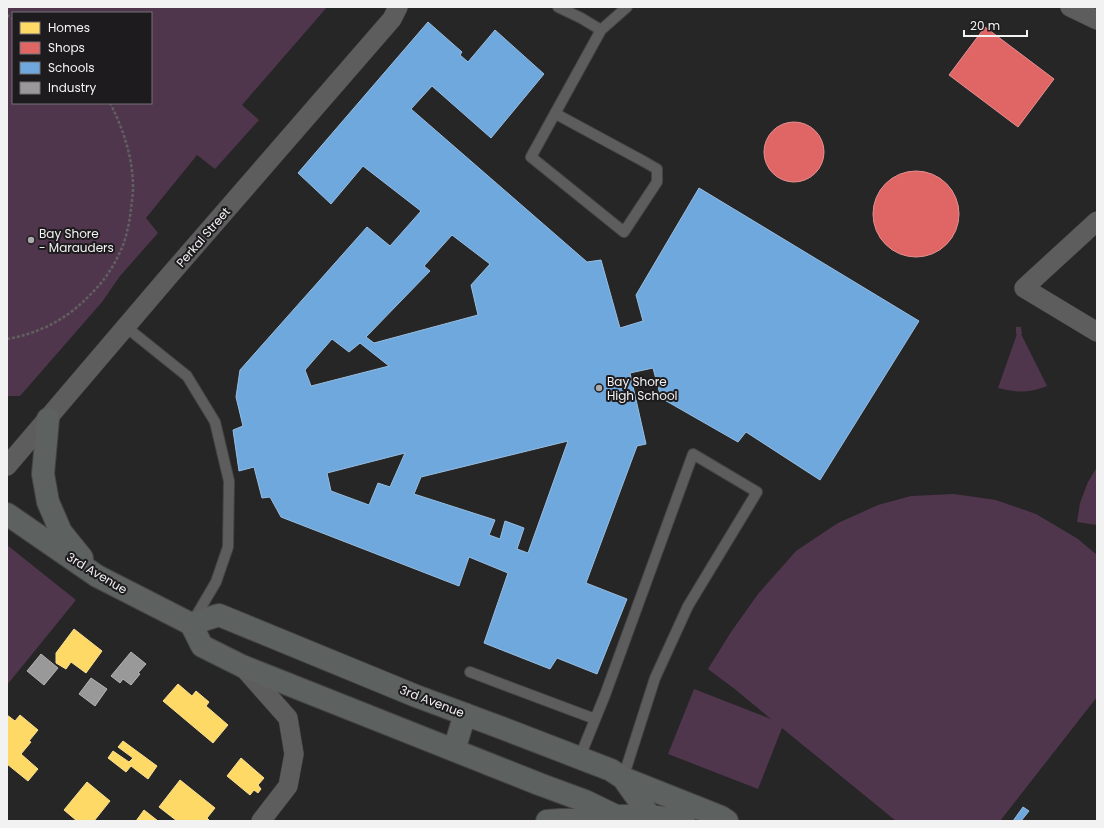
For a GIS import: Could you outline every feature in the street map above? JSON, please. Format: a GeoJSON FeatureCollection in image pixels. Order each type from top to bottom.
{"type":"FeatureCollection","features":[{"type":"Feature","properties":{"kind":"street","name":"Perkal Street"},"geometry":{"type":"LineString","coordinates":[[7,466],[392,19],[398,7]]}},
{"type":"Feature","properties":{"kind":"street"},"geometry":{"type":"LineString","coordinates":[[1070,7],[1097,20]]}},
{"type":"Feature","properties":{"kind":"street"},"geometry":{"type":"LineString","coordinates":[[1097,221],[1024,288],[1097,332]]}},
{"type":"Feature","properties":{"kind":"street"},"geometry":{"type":"LineString","coordinates":[[48,418],[43,474],[48,502],[61,532],[97,576]]}},
{"type":"Feature","properties":{"kind":"street","name":"3rd Avenue"},"geometry":{"type":"LineString","coordinates":[[7,514],[97,576],[191,624],[219,615],[416,696],[611,770],[623,778],[652,818]]}},
{"type":"Feature","properties":{"kind":"street"},"geometry":{"type":"LineString","coordinates":[[191,624],[202,646],[242,666],[585,801],[619,818]]}},
{"type":"Feature","properties":{"kind":"street"},"geometry":{"type":"LineString","coordinates":[[242,666],[288,718],[294,754],[288,786],[261,821]]}},
{"type":"Feature","properties":{"kind":"street"},"geometry":{"type":"LineString","coordinates":[[454,750],[465,714]]}},
{"type":"Feature","properties":{"kind":"street"},"geometry":{"type":"LineString","coordinates":[[623,778],[721,817],[727,821]]}},
{"type":"Feature","properties":{"kind":"street"},"geometry":{"type":"LineString","coordinates":[[547,821],[619,818],[652,818],[684,821]]}},
{"type":"Feature","properties":{"kind":"lane"},"geometry":{"type":"LineString","coordinates":[[558,7],[602,30]]}},
{"type":"Feature","properties":{"kind":"lane"},"geometry":{"type":"LineString","coordinates":[[556,114],[657,170],[657,182],[624,232],[531,158],[602,30],[627,7]]}},
{"type":"Feature","properties":{"kind":"lane"},"geometry":{"type":"LineString","coordinates":[[126,327],[187,376],[215,422],[228,481],[228,547],[216,582],[191,624]]}},
{"type":"Feature","properties":{"kind":"lane"},"geometry":{"type":"LineString","coordinates":[[579,759],[596,719],[693,454],[757,492],[688,606],[654,678],[623,778]]}},
{"type":"Feature","properties":{"kind":"lane"},"geometry":{"type":"LineString","coordinates":[[470,672],[596,719]]}},
{"type":"Feature","properties":{"kind":"path"},"geometry":{"type":"LineString","coordinates":[[7,339],[37,331],[60,320],[79,306],[102,283],[121,251],[128,228],[132,180],[128,149],[110,104]]}},
{"type":"Feature","properties":{"kind":"shaded area"},"geometry":{"type":"Polygon","coordinates":[[[7,7],[327,7],[242,105],[259,120],[215,169],[197,155],[146,218],[158,233],[120,276],[102,302],[20,396],[7,396],[7,7]]]}},
{"type":"Feature","properties":{"kind":"shaded area"},"geometry":{"type":"Polygon","coordinates":[[[1016,327],[1021,327],[1021,334],[1047,386],[1023,392],[998,388],[1017,334],[1016,327]]]}},
{"type":"Feature","properties":{"kind":"shaded area"},"geometry":{"type":"Polygon","coordinates":[[[1097,467],[1097,525],[1077,522],[1080,503],[1088,482],[1097,467]]]}},
{"type":"Feature","properties":{"kind":"shaded area"},"geometry":{"type":"Polygon","coordinates":[[[954,494],[996,500],[1036,514],[1078,539],[1097,555],[1097,697],[1000,821],[896,821],[782,728],[758,789],[668,754],[694,689],[771,719],[708,669],[731,632],[758,594],[796,551],[838,523],[878,505],[911,496],[954,494]]]}},
{"type":"Feature","properties":{"kind":"shaded area"},"geometry":{"type":"Polygon","coordinates":[[[7,545],[76,600],[7,685],[7,545]]]}},
{"type":"Feature","properties":{"kind":"building: Homes"},"geometry":{"type":"Polygon","coordinates":[[[74,629],[102,651],[86,673],[71,662],[66,669],[56,663],[56,653],[74,629]]]}},
{"type":"Feature","properties":{"kind":"building: Homes"},"geometry":{"type":"Polygon","coordinates":[[[178,684],[192,696],[196,691],[209,702],[206,706],[228,725],[213,743],[163,701],[178,684]]]}},
{"type":"Feature","properties":{"kind":"building: Homes"},"geometry":{"type":"Polygon","coordinates":[[[7,715],[15,721],[20,715],[38,730],[29,741],[31,742],[21,754],[38,769],[28,781],[7,764],[7,715]]]}},
{"type":"Feature","properties":{"kind":"building: Homes"},"geometry":{"type":"Polygon","coordinates":[[[123,741],[157,766],[148,779],[131,766],[126,772],[108,758],[113,751],[129,762],[133,758],[118,747],[123,741]]]}},
{"type":"Feature","properties":{"kind":"building: Homes"},"geometry":{"type":"Polygon","coordinates":[[[241,758],[264,778],[258,785],[261,789],[258,793],[254,790],[250,795],[227,776],[241,758]]]}},
{"type":"Feature","properties":{"kind":"building: Homes"},"geometry":{"type":"Polygon","coordinates":[[[180,780],[215,808],[207,818],[210,821],[177,821],[159,807],[180,780]]]}},
{"type":"Feature","properties":{"kind":"building: Homes"},"geometry":{"type":"Polygon","coordinates":[[[87,782],[110,801],[94,821],[77,821],[64,810],[87,782]]]}},
{"type":"Feature","properties":{"kind":"building: Homes"},"geometry":{"type":"Polygon","coordinates":[[[144,810],[158,821],[136,821],[144,810]]]}},
{"type":"Feature","properties":{"kind":"building: Shops"},"geometry":{"type":"Polygon","coordinates":[[[985,27],[1054,79],[1018,127],[949,75],[985,27]]]}},
{"type":"Feature","properties":{"kind":"building: Shops"},"geometry":{"type":"Polygon","coordinates":[[[794,122],[810,127],[815,131],[819,136],[824,152],[819,168],[815,173],[810,177],[794,182],[778,177],[773,173],[769,168],[764,152],[769,136],[773,131],[778,127],[794,122]]]}},
{"type":"Feature","properties":{"kind":"building: Shops"},"geometry":{"type":"Polygon","coordinates":[[[916,171],[932,175],[946,184],[955,198],[959,214],[955,230],[946,244],[932,253],[916,257],[900,253],[886,244],[877,230],[873,214],[877,198],[886,184],[900,175],[916,171]]]}},
{"type":"Feature","properties":{"kind":"building: Schools"},"geometry":{"type":"Polygon","coordinates":[[[428,22],[462,52],[460,55],[468,62],[495,30],[544,74],[491,138],[432,86],[411,109],[587,262],[601,260],[620,328],[643,321],[636,295],[699,188],[919,321],[820,480],[746,432],[738,442],[661,398],[653,368],[630,373],[646,444],[637,446],[586,583],[627,599],[597,674],[557,658],[550,669],[484,643],[508,573],[469,557],[459,586],[281,517],[270,497],[262,498],[254,467],[239,471],[233,430],[243,426],[236,397],[240,370],[367,227],[390,246],[421,211],[363,166],[331,204],[298,173],[428,22]],[[452,235],[424,266],[430,271],[366,337],[374,343],[478,315],[471,285],[490,264],[452,235]],[[332,339],[305,370],[311,386],[389,366],[360,343],[349,352],[332,339]],[[568,441],[421,477],[414,494],[495,520],[489,535],[500,539],[505,521],[524,528],[517,549],[528,553],[568,441]],[[405,453],[327,473],[331,491],[369,505],[378,483],[390,487],[405,453]]]}},
{"type":"Feature","properties":{"kind":"building: Schools"},"geometry":{"type":"Polygon","coordinates":[[[1023,807],[1029,811],[1021,821],[1013,821],[1023,807]]]}},
{"type":"Feature","properties":{"kind":"building: Industry"},"geometry":{"type":"Polygon","coordinates":[[[131,652],[146,664],[138,673],[140,674],[131,685],[123,679],[120,683],[111,676],[131,652]]]}},
{"type":"Feature","properties":{"kind":"building: Industry"},"geometry":{"type":"Polygon","coordinates":[[[41,654],[58,668],[44,685],[27,671],[41,654]]]}},
{"type":"Feature","properties":{"kind":"building: Industry"},"geometry":{"type":"Polygon","coordinates":[[[91,678],[107,689],[95,706],[79,694],[91,678]]]}},
{"type":"Feature","properties":{"kind":"place","name":"Bay Shore - Marauders"},"geometry":{"type":"Point","coordinates":[31,240]}},
{"type":"Feature","properties":{"kind":"place","name":"Bay Shore High School"},"geometry":{"type":"Point","coordinates":[599,388]}}]}
